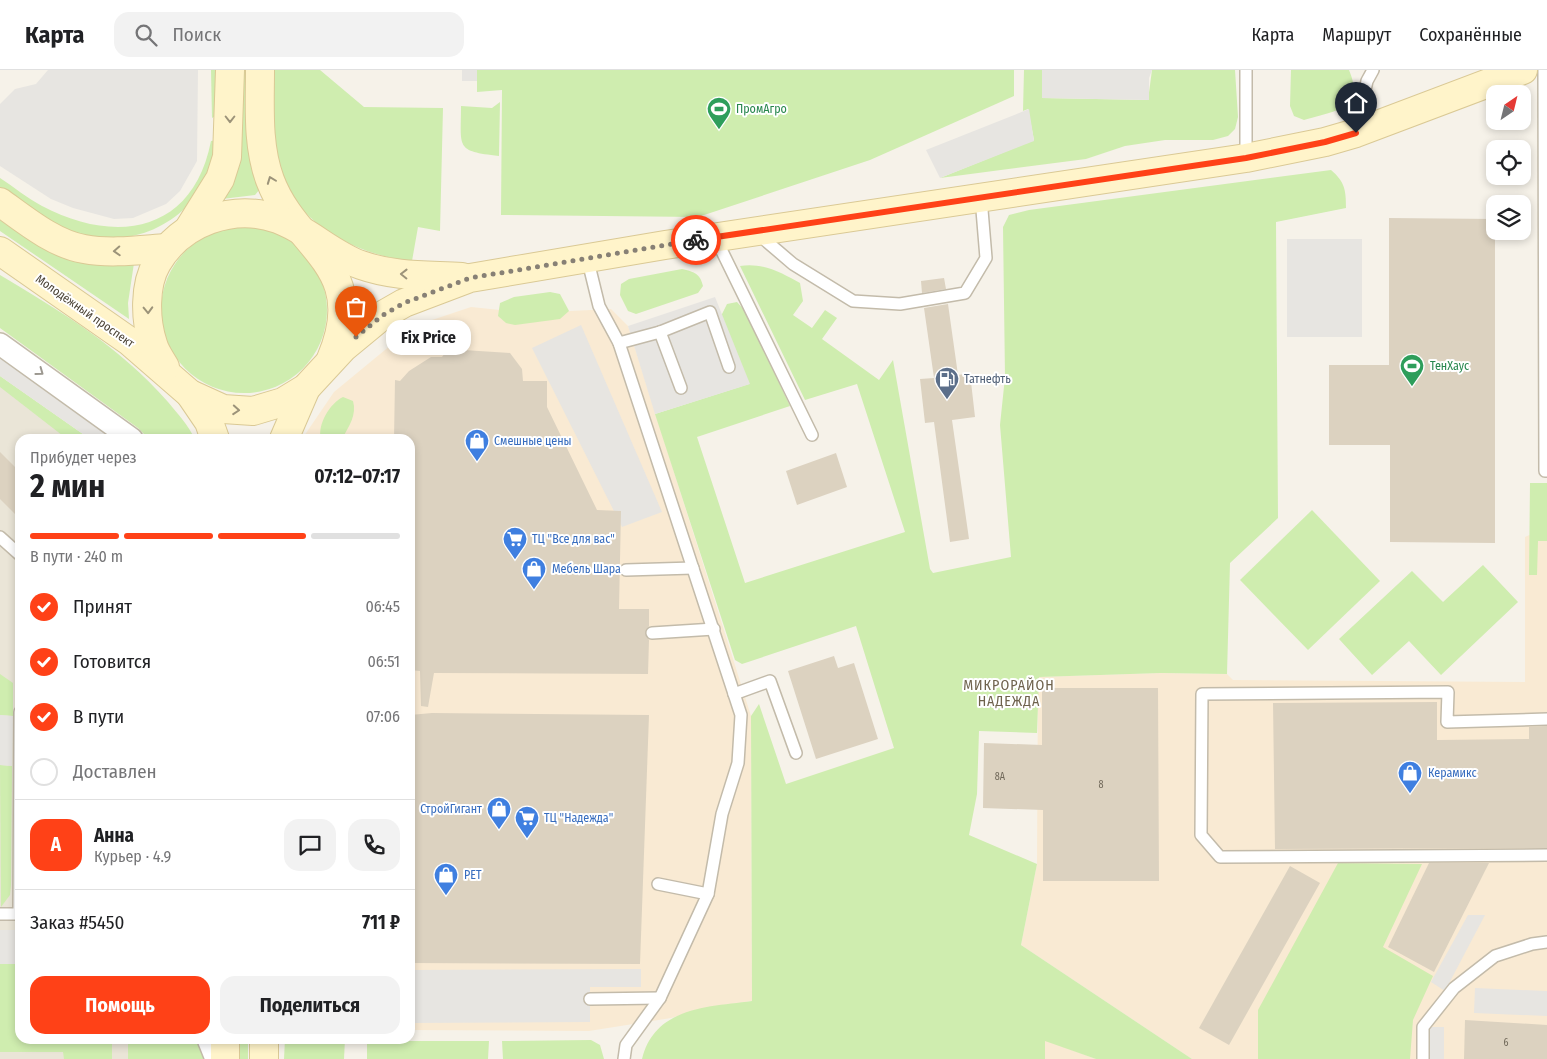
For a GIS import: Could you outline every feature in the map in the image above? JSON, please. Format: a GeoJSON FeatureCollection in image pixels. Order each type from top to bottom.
{"type":"FeatureCollection","features":[{"type":"Feature","properties":{"kind":"main road"},"geometry":{"type":"LineString","coordinates":[[190,227],[220,179],[227,157],[230,70]]}},
{"type":"Feature","properties":{"kind":"main road"},"geometry":{"type":"LineString","coordinates":[[260,70],[263,154],[270,180],[284,207],[306,235]]}},
{"type":"Feature","properties":{"kind":"main road","name":"Молодёжный проспект"},"geometry":{"type":"LineString","coordinates":[[0,251],[129,341],[190,394],[223,409],[253,411],[283,402],[306,388],[343,348],[383,315],[404,303],[470,278],[715,237],[1246,158],[1325,142],[1356,133],[1523,70]]}},
{"type":"Feature","properties":{"kind":"main road"},"geometry":{"type":"LineString","coordinates":[[0,202],[60,241],[83,249],[104,252],[166,248]]}},
{"type":"Feature","properties":{"kind":"main road","name":"Молодёжный проспект"},"geometry":{"type":"LineString","coordinates":[[168,373],[153,345],[147,311],[149,282],[155,266],[166,248],[190,227],[220,216],[251,214],[278,219],[358,264],[388,274],[470,278]]}},
{"type":"Feature","properties":{"kind":"main road","name":"Молодёжный проспект"},"geometry":{"type":"LineString","coordinates":[[306,235],[323,254],[336,276],[342,301],[341,330],[328,365]]}},
{"type":"Feature","properties":{"kind":"main road"},"geometry":{"type":"LineString","coordinates":[[286,434],[306,388]]}},
{"type":"Feature","properties":{"kind":"main road"},"geometry":{"type":"LineString","coordinates":[[190,394],[208,422],[213,434]]}},
{"type":"Feature","properties":{"kind":"main road"},"geometry":{"type":"LineString","coordinates":[[225,1044],[225,1059]]}},
{"type":"Feature","properties":{"kind":"main road"},"geometry":{"type":"LineString","coordinates":[[264,1044],[264,1059]]}},
{"type":"Feature","properties":{"kind":"street"},"geometry":{"type":"LineString","coordinates":[[0,344],[125,434]]}},
{"type":"Feature","properties":{"kind":"street"},"geometry":{"type":"LineString","coordinates":[[210,1044],[216,1059]]}},
{"type":"Feature","properties":{"kind":"lane"},"geometry":{"type":"LineString","coordinates":[[1246,70],[1246,158]]}},
{"type":"Feature","properties":{"kind":"lane"},"geometry":{"type":"LineString","coordinates":[[1356,133],[1367,81],[1373,70]]}},
{"type":"Feature","properties":{"kind":"lane"},"geometry":{"type":"LineString","coordinates":[[1544,70],[1545,471],[1547,470]]}},
{"type":"Feature","properties":{"kind":"lane"},"geometry":{"type":"LineString","coordinates":[[755,231],[793,264],[853,301],[900,304],[965,293],[986,258],[981,196]]}},
{"type":"Feature","properties":{"kind":"lane"},"geometry":{"type":"LineString","coordinates":[[715,237],[812,435]]}},
{"type":"Feature","properties":{"kind":"lane"},"geometry":{"type":"LineString","coordinates":[[587,257],[599,306],[619,343],[741,715],[738,763],[722,814],[708,894],[660,998],[632,1034],[626,1045],[624,1059]]}},
{"type":"Feature","properties":{"kind":"lane"},"geometry":{"type":"LineString","coordinates":[[619,343],[660,332],[710,312],[730,367]]}},
{"type":"Feature","properties":{"kind":"lane"},"geometry":{"type":"LineString","coordinates":[[660,332],[681,388]]}},
{"type":"Feature","properties":{"kind":"lane"},"geometry":{"type":"LineString","coordinates":[[0,537],[15,550]]}},
{"type":"Feature","properties":{"kind":"lane"},"geometry":{"type":"LineString","coordinates":[[626,570],[693,568]]}},
{"type":"Feature","properties":{"kind":"lane"},"geometry":{"type":"LineString","coordinates":[[652,633],[714,629]]}},
{"type":"Feature","properties":{"kind":"lane"},"geometry":{"type":"LineString","coordinates":[[734,694],[770,681],[796,753]]}},
{"type":"Feature","properties":{"kind":"lane"},"geometry":{"type":"LineString","coordinates":[[1547,719],[1447,722],[1448,692],[1202,694],[1202,834],[1220,857],[1547,854]]}},
{"type":"Feature","properties":{"kind":"lane"},"geometry":{"type":"LineString","coordinates":[[658,884],[708,894]]}},
{"type":"Feature","properties":{"kind":"lane"},"geometry":{"type":"LineString","coordinates":[[0,914],[15,914]]}},
{"type":"Feature","properties":{"kind":"lane"},"geometry":{"type":"LineString","coordinates":[[1423,1059],[1423,1027],[1454,988],[1494,956],[1532,944],[1547,942]]}},
{"type":"Feature","properties":{"kind":"lane"},"geometry":{"type":"LineString","coordinates":[[590,999],[660,998]]}},
{"type":"Feature","properties":{"kind":"shaded area"},"geometry":{"type":"Polygon","coordinates":[[[48,70],[198,70],[197,161],[180,191],[166,204],[133,218],[114,219],[73,208],[51,199],[0,166],[0,104],[15,89],[36,84],[48,70]]]}},
{"type":"Feature","properties":{"kind":"shaded area"},"geometry":{"type":"Polygon","coordinates":[[[462,70],[477,70],[477,81],[462,81],[462,70]]]}},
{"type":"Feature","properties":{"kind":"shaded area"},"geometry":{"type":"Polygon","coordinates":[[[1042,70],[1152,70],[1149,78],[1149,100],[1042,98],[1042,70]]]}},
{"type":"Feature","properties":{"kind":"shaded area"},"geometry":{"type":"Polygon","coordinates":[[[1029,109],[1034,141],[940,178],[926,150],[1029,109]]]}},
{"type":"Feature","properties":{"kind":"shaded area"},"geometry":{"type":"Polygon","coordinates":[[[1287,239],[1362,239],[1362,337],[1287,337],[1287,239]]]}},
{"type":"Feature","properties":{"kind":"shaded area"},"geometry":{"type":"Polygon","coordinates":[[[715,297],[750,384],[655,414],[628,326],[715,297]]]}},
{"type":"Feature","properties":{"kind":"shaded area"},"geometry":{"type":"Polygon","coordinates":[[[471,307],[530,313],[611,309],[628,326],[751,716],[752,1001],[706,1008],[671,1018],[589,1031],[415,1030],[415,434],[305,434],[334,392],[414,326],[471,307]]]}},
{"type":"Feature","properties":{"kind":"shaded area"},"geometry":{"type":"Polygon","coordinates":[[[581,325],[662,512],[622,527],[532,348],[581,325]]]}},
{"type":"Feature","properties":{"kind":"shaded area"},"geometry":{"type":"Polygon","coordinates":[[[0,358],[109,434],[83,434],[0,376],[0,358]]]}},
{"type":"Feature","properties":{"kind":"shaded area"},"geometry":{"type":"Polygon","coordinates":[[[0,383],[67,434],[15,434],[15,1044],[150,1044],[152,1059],[0,1059],[0,383]]]}},
{"type":"Feature","properties":{"kind":"shaded area"},"geometry":{"type":"Polygon","coordinates":[[[1536,532],[1547,532],[1547,1059],[1192,1059],[1021,945],[1037,864],[1038,677],[1161,673],[1227,674],[1233,680],[1525,682],[1525,537],[1536,532]]]}},
{"type":"Feature","properties":{"kind":"shaded area"},"geometry":{"type":"Polygon","coordinates":[[[0,715],[13,716],[12,766],[0,765],[0,715]]]}},
{"type":"Feature","properties":{"kind":"shaded area"},"geometry":{"type":"Polygon","coordinates":[[[1468,915],[1485,915],[1445,991],[1431,982],[1468,915]]]}},
{"type":"Feature","properties":{"kind":"shaded area"},"geometry":{"type":"Polygon","coordinates":[[[0,930],[15,930],[15,964],[0,964],[0,930]]]}},
{"type":"Feature","properties":{"kind":"shaded area"},"geometry":{"type":"Polygon","coordinates":[[[641,969],[641,987],[590,987],[590,1022],[415,1023],[415,970],[641,969]]]}},
{"type":"Feature","properties":{"kind":"shaded area"},"geometry":{"type":"Polygon","coordinates":[[[1475,988],[1547,991],[1547,1016],[1474,1013],[1475,988]]]}},
{"type":"Feature","properties":{"kind":"shaded area"},"geometry":{"type":"Polygon","coordinates":[[[1429,1027],[1444,1027],[1444,1059],[1429,1059],[1429,1027]]]}},
{"type":"Feature","properties":{"kind":"shaded area"},"geometry":{"type":"Polygon","coordinates":[[[1045,1040],[1096,1059],[1045,1059],[1045,1040]]]}},
{"type":"Feature","properties":{"kind":"green space"},"geometry":{"type":"Polygon","coordinates":[[[211,70],[217,70],[217,115],[212,118],[211,70]]]}},
{"type":"Feature","properties":{"kind":"green space"},"geometry":{"type":"Polygon","coordinates":[[[240,70],[249,70],[260,189],[255,195],[222,199],[240,70]]]}},
{"type":"Feature","properties":{"kind":"green space"},"geometry":{"type":"Polygon","coordinates":[[[271,70],[320,70],[364,107],[443,108],[440,231],[418,227],[412,261],[373,253],[336,237],[304,212],[292,196],[277,169],[273,151],[271,70]]]}},
{"type":"Feature","properties":{"kind":"green space","name":"ПромАгро"},"geometry":{"type":"Polygon","coordinates":[[[477,70],[1014,70],[1014,96],[870,160],[698,217],[501,215],[502,90],[477,92],[477,70]]]}},
{"type":"Feature","properties":{"kind":"green space"},"geometry":{"type":"Polygon","coordinates":[[[1024,70],[1042,70],[1042,98],[1148,100],[1152,70],[1235,70],[1238,117],[1235,129],[1228,136],[1213,140],[1165,140],[1125,146],[1086,159],[940,178],[1034,140],[1028,109],[1023,111],[1024,70]]]}},
{"type":"Feature","properties":{"kind":"green space"},"geometry":{"type":"Polygon","coordinates":[[[1291,70],[1349,70],[1353,83],[1353,93],[1350,101],[1344,107],[1335,111],[1304,120],[1294,116],[1290,106],[1291,70]]]}},
{"type":"Feature","properties":{"kind":"green space"},"geometry":{"type":"Polygon","coordinates":[[[500,102],[499,156],[474,152],[468,149],[461,139],[461,106],[492,108],[500,102]]]}},
{"type":"Feature","properties":{"kind":"green space"},"geometry":{"type":"Polygon","coordinates":[[[218,140],[213,165],[202,188],[187,207],[168,222],[146,232],[123,238],[98,238],[62,228],[34,212],[0,187],[0,178],[42,206],[70,218],[97,225],[123,227],[148,223],[169,212],[187,195],[202,172],[211,141],[218,140]]]}},
{"type":"Feature","properties":{"kind":"green space"},"geometry":{"type":"Polygon","coordinates":[[[1331,170],[1344,187],[1346,208],[1276,222],[1278,518],[1230,563],[1227,674],[1161,673],[1039,677],[1037,733],[979,731],[977,794],[969,835],[1037,864],[1021,945],[1192,1059],[1096,1059],[1045,1041],[1045,1059],[642,1059],[649,1042],[658,1029],[671,1019],[701,1008],[752,1001],[751,716],[759,704],[786,784],[894,748],[856,626],[742,664],[735,660],[655,414],[749,384],[721,316],[727,304],[737,302],[746,312],[790,406],[697,437],[745,583],[905,532],[857,384],[805,400],[740,266],[764,267],[779,272],[800,283],[803,301],[793,315],[812,328],[825,310],[837,318],[822,339],[879,380],[893,360],[930,569],[933,573],[1011,557],[1000,425],[1005,377],[1003,227],[1009,215],[1029,210],[1331,170]]]}},
{"type":"Feature","properties":{"kind":"green space"},"geometry":{"type":"Polygon","coordinates":[[[0,220],[62,257],[94,263],[134,263],[128,303],[129,319],[0,231],[0,220]]]}},
{"type":"Feature","properties":{"kind":"green space"},"geometry":{"type":"Polygon","coordinates":[[[252,227],[276,233],[303,251],[321,278],[327,310],[321,342],[303,369],[290,379],[268,390],[236,393],[212,387],[191,374],[180,363],[164,334],[161,302],[167,278],[180,257],[191,246],[220,230],[252,227]]]}},
{"type":"Feature","properties":{"kind":"green space"},"geometry":{"type":"Polygon","coordinates":[[[682,269],[693,272],[700,278],[703,286],[698,293],[636,314],[628,311],[620,295],[621,284],[629,279],[682,269]]]}},
{"type":"Feature","properties":{"kind":"green space"},"geometry":{"type":"Polygon","coordinates":[[[0,275],[68,317],[110,347],[168,402],[192,434],[144,434],[0,328],[0,275]]]}},
{"type":"Feature","properties":{"kind":"green space"},"geometry":{"type":"Polygon","coordinates":[[[550,292],[560,294],[569,311],[560,319],[515,325],[506,323],[498,316],[500,303],[514,297],[550,292]]]}},
{"type":"Feature","properties":{"kind":"green space"},"geometry":{"type":"Polygon","coordinates":[[[0,376],[83,434],[61,434],[0,387],[0,376]]]}},
{"type":"Feature","properties":{"kind":"green space"},"geometry":{"type":"Polygon","coordinates":[[[343,397],[353,401],[353,416],[347,430],[345,434],[320,434],[323,421],[329,409],[343,397]]]}},
{"type":"Feature","properties":{"kind":"green space"},"geometry":{"type":"Polygon","coordinates":[[[1530,483],[1547,483],[1547,541],[1538,541],[1537,575],[1529,575],[1530,483]]]}},
{"type":"Feature","properties":{"kind":"green space"},"geometry":{"type":"Polygon","coordinates":[[[1312,510],[1380,581],[1308,650],[1240,580],[1312,510]]]}},
{"type":"Feature","properties":{"kind":"green space"},"geometry":{"type":"Polygon","coordinates":[[[1483,565],[1518,602],[1441,675],[1409,641],[1372,675],[1339,639],[1412,571],[1443,602],[1483,565]]]}},
{"type":"Feature","properties":{"kind":"green space"},"geometry":{"type":"Polygon","coordinates":[[[0,674],[13,683],[13,716],[0,715],[0,674]]]}},
{"type":"Feature","properties":{"kind":"green space"},"geometry":{"type":"Polygon","coordinates":[[[0,765],[12,766],[11,885],[10,895],[1,907],[0,765]]]}},
{"type":"Feature","properties":{"kind":"green space"},"geometry":{"type":"Polygon","coordinates":[[[1338,863],[1422,864],[1383,947],[1433,976],[1413,1020],[1410,1059],[1258,1059],[1258,1010],[1338,863]]]}},
{"type":"Feature","properties":{"kind":"green space"},"geometry":{"type":"Polygon","coordinates":[[[0,964],[15,964],[15,1044],[112,1044],[112,1059],[64,1059],[63,1052],[0,1052],[0,964]]]}},
{"type":"Feature","properties":{"kind":"green space"},"geometry":{"type":"Polygon","coordinates":[[[591,1040],[600,1045],[604,1059],[503,1059],[502,1041],[591,1040]]]}},
{"type":"Feature","properties":{"kind":"green space"},"geometry":{"type":"Polygon","coordinates":[[[415,1041],[489,1041],[488,1059],[367,1059],[367,1044],[415,1044],[415,1041]]]}},
{"type":"Feature","properties":{"kind":"green space"},"geometry":{"type":"Polygon","coordinates":[[[128,1044],[200,1044],[205,1059],[128,1059],[128,1044]]]}},
{"type":"Feature","properties":{"kind":"green space"},"geometry":{"type":"Polygon","coordinates":[[[240,1044],[248,1044],[248,1059],[239,1059],[240,1044]]]}},
{"type":"Feature","properties":{"kind":"green space"},"geometry":{"type":"Polygon","coordinates":[[[285,1044],[345,1044],[344,1059],[284,1059],[285,1044]]]}},
{"type":"Feature","properties":{"kind":"building","name":"ТенХаус"},"geometry":{"type":"Polygon","coordinates":[[[1389,218],[1486,219],[1486,240],[1495,240],[1495,543],[1390,542],[1390,445],[1329,445],[1329,365],[1389,365],[1389,218]]]}},
{"type":"Feature","properties":{"kind":"building"},"geometry":{"type":"Polygon","coordinates":[[[944,278],[946,289],[922,293],[921,281],[944,278]]]}},
{"type":"Feature","properties":{"kind":"building"},"geometry":{"type":"Polygon","coordinates":[[[948,304],[958,375],[970,373],[975,417],[952,420],[969,539],[950,542],[934,422],[925,423],[920,379],[934,378],[924,308],[948,304]]]}},
{"type":"Feature","properties":{"kind":"building","name":"ТЦ \"Все для вас\""},"geometry":{"type":"Polygon","coordinates":[[[448,349],[510,353],[522,369],[523,381],[547,381],[547,407],[597,510],[621,511],[619,609],[649,609],[649,626],[645,633],[649,640],[648,674],[434,673],[428,707],[421,706],[420,671],[415,670],[415,434],[394,434],[395,380],[400,381],[409,371],[431,357],[442,357],[448,349]]]}},
{"type":"Feature","properties":{"kind":"building"},"geometry":{"type":"Polygon","coordinates":[[[0,452],[15,467],[15,514],[0,499],[0,452]]]}},
{"type":"Feature","properties":{"kind":"building"},"geometry":{"type":"Polygon","coordinates":[[[836,453],[847,487],[797,505],[786,471],[836,453]]]}},
{"type":"Feature","properties":{"kind":"building"},"geometry":{"type":"Polygon","coordinates":[[[834,656],[838,668],[854,663],[878,739],[816,759],[788,671],[834,656]]]}},
{"type":"Feature","properties":{"kind":"building"},"geometry":{"type":"Polygon","coordinates":[[[1042,688],[1158,688],[1159,881],[1043,881],[1043,810],[983,808],[984,743],[1042,745],[1042,688]]]}},
{"type":"Feature","properties":{"kind":"building","name":"Керамикс"},"geometry":{"type":"Polygon","coordinates":[[[1437,702],[1437,740],[1529,739],[1529,727],[1547,726],[1547,848],[1275,849],[1273,703],[1437,702]]]}},
{"type":"Feature","properties":{"kind":"building","name":"ТЦ \"Надежда\""},"geometry":{"type":"Polygon","coordinates":[[[432,713],[649,715],[640,964],[415,963],[415,715],[432,713]]]}},
{"type":"Feature","properties":{"kind":"building"},"geometry":{"type":"Polygon","coordinates":[[[1429,863],[1489,863],[1434,972],[1388,947],[1429,863]]]}},
{"type":"Feature","properties":{"kind":"building"},"geometry":{"type":"Polygon","coordinates":[[[1290,866],[1320,883],[1229,1045],[1199,1028],[1290,866]]]}},
{"type":"Feature","properties":{"kind":"building"},"geometry":{"type":"Polygon","coordinates":[[[1465,1020],[1547,1025],[1547,1059],[1464,1059],[1465,1020]]]}},
{"type":"Feature","properties":{"kind":"way so far"},"geometry":{"type":"LineString","coordinates":[[356,337],[383,315],[404,303],[470,278],[696,240]]}},
{"type":"Feature","properties":{"kind":"place","name":"ПромАгро"},"geometry":{"type":"Point","coordinates":[719,130]}},
{"type":"Feature","properties":{"kind":"place","name":"Fix Price"},"geometry":{"type":"Point","coordinates":[356,337]}},
{"type":"Feature","properties":{"kind":"place","name":"ТенХаус"},"geometry":{"type":"Point","coordinates":[1412,387]}},
{"type":"Feature","properties":{"kind":"place","name":"Татнефть"},"geometry":{"type":"Point","coordinates":[947,400]}},
{"type":"Feature","properties":{"kind":"place","name":"Смешные цены"},"geometry":{"type":"Point","coordinates":[477,462]}},
{"type":"Feature","properties":{"kind":"place","name":"ТЦ \"Все для вас\""},"geometry":{"type":"Point","coordinates":[515,560]}},
{"type":"Feature","properties":{"kind":"place","name":"Мебель Шара"},"geometry":{"type":"Point","coordinates":[534,590]}},
{"type":"Feature","properties":{"kind":"place","name":"Керамикс"},"geometry":{"type":"Point","coordinates":[1410,794]}},
{"type":"Feature","properties":{"kind":"place","name":"СтройГигант"},"geometry":{"type":"Point","coordinates":[499,830]}},
{"type":"Feature","properties":{"kind":"place","name":"ТЦ \"Надежда\""},"geometry":{"type":"Point","coordinates":[527,839]}},
{"type":"Feature","properties":{"kind":"place","name":"РЕТ"},"geometry":{"type":"Point","coordinates":[446,896]}},
{"type":"Feature","properties":{"kind":"district","name":"МИКРОРАЙОН НАДЕЖДА"},"geometry":{"type":"Point","coordinates":[1009,694]}},
{"type":"Feature","properties":{"kind":"route"},"geometry":{"type":"LineString","coordinates":[[696,240],[1246,158],[1325,142],[1356,133]]}}]}
